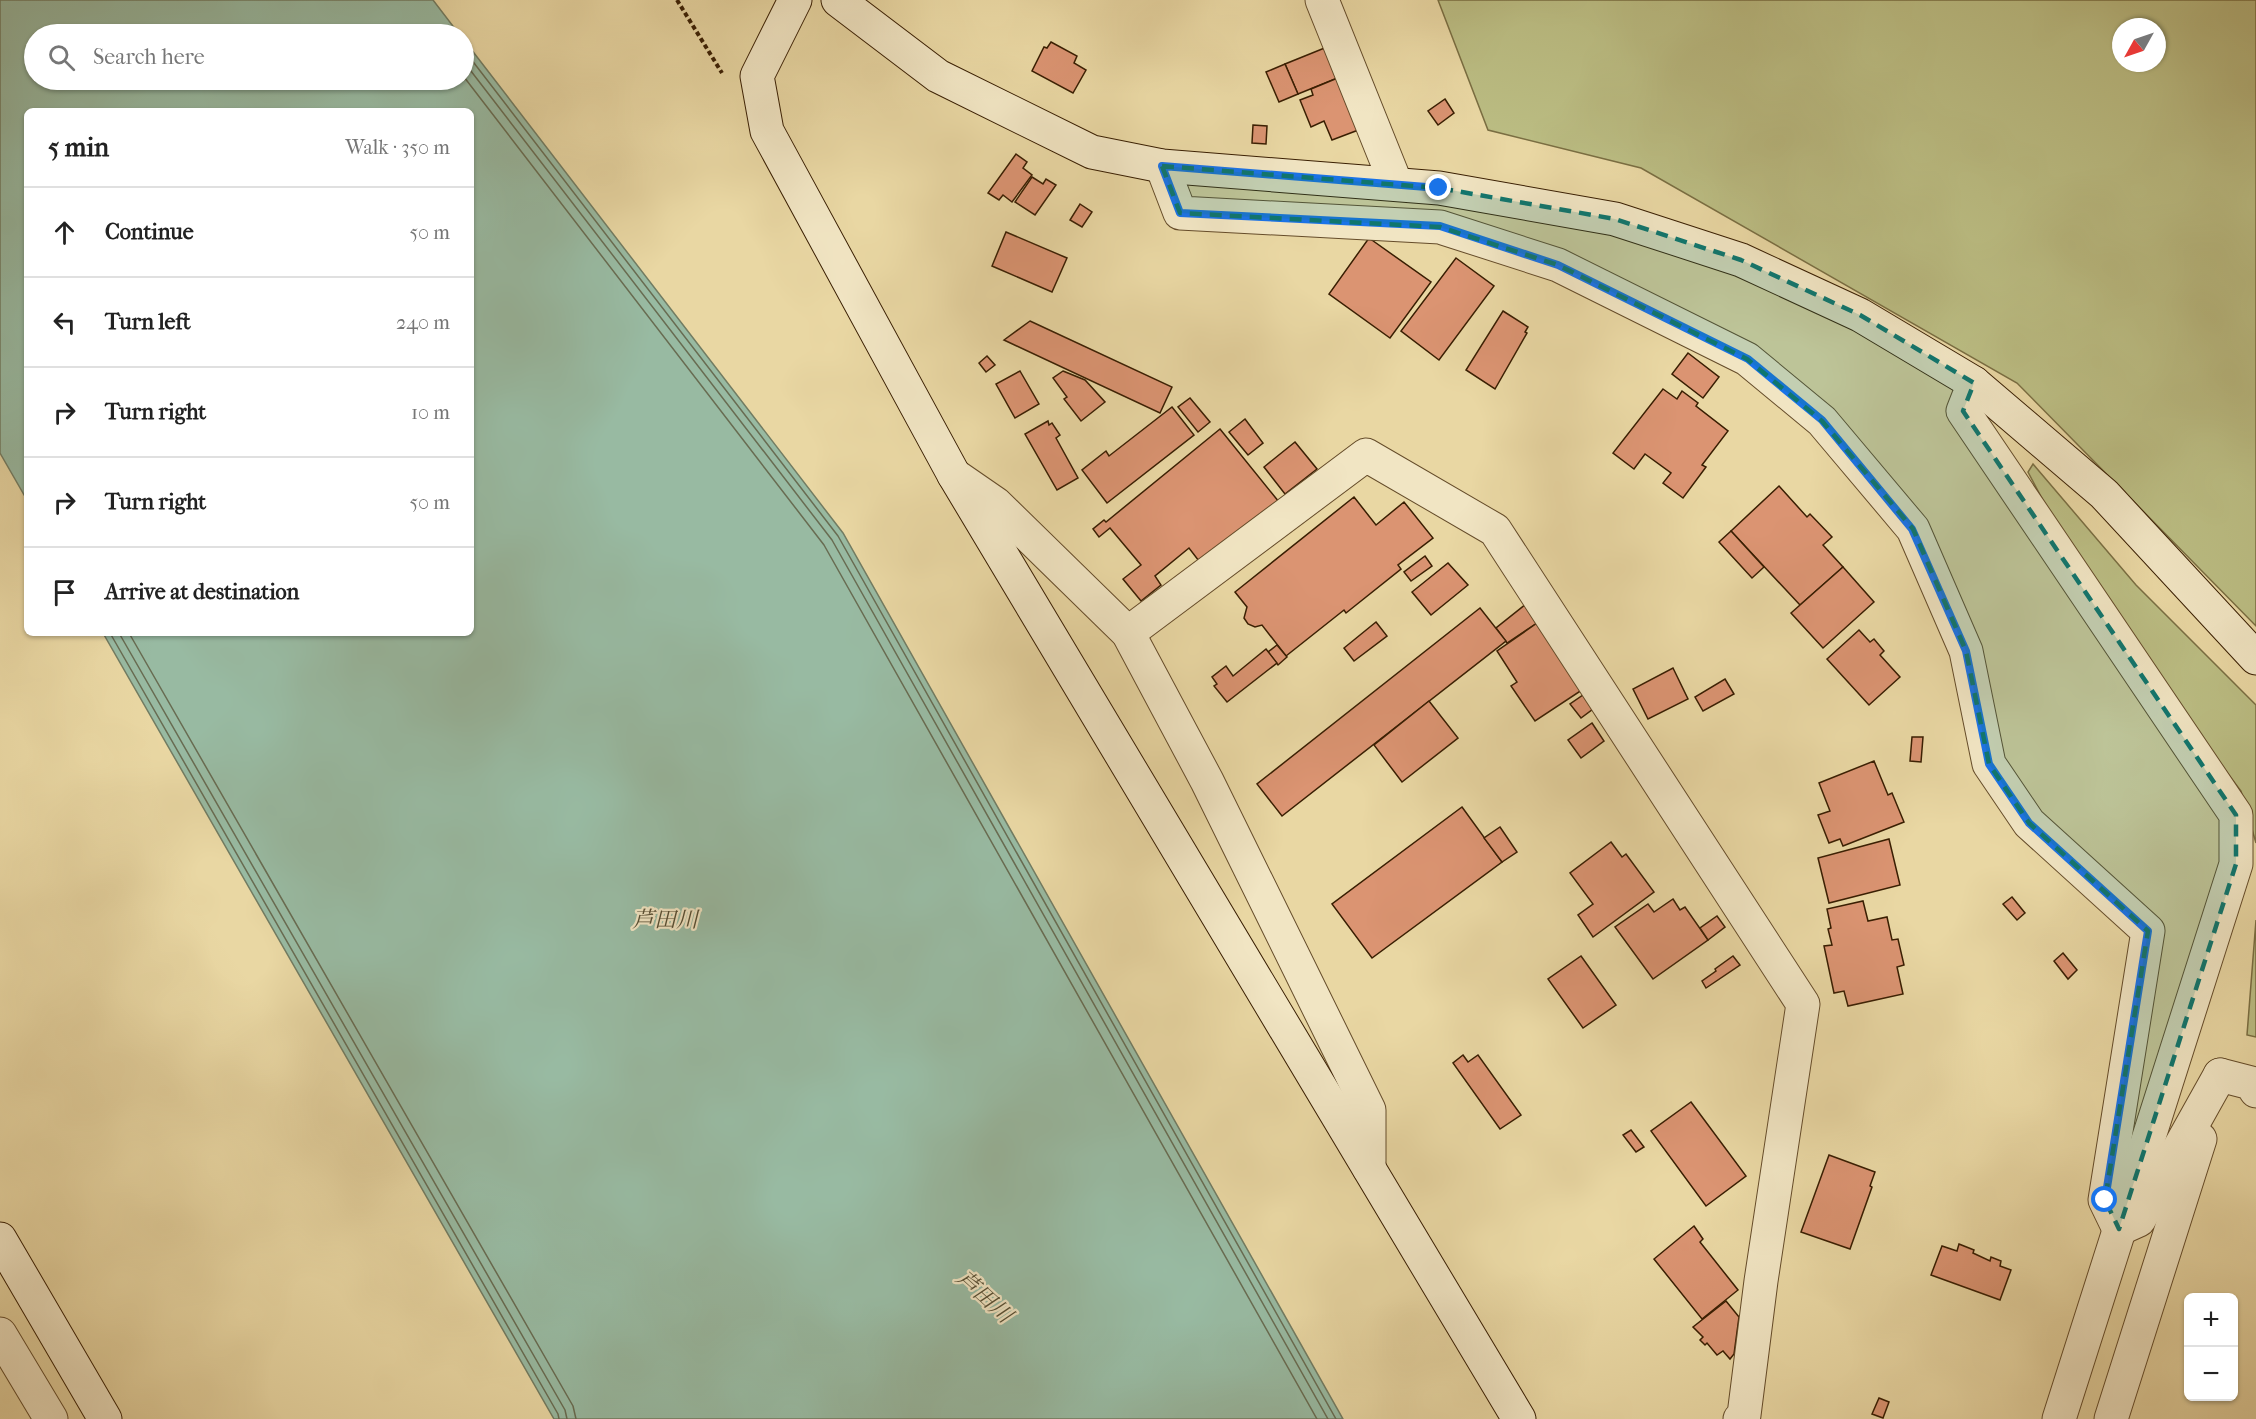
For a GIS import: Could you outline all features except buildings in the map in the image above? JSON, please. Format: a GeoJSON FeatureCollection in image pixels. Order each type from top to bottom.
{"type":"FeatureCollection","features":[{"type":"Feature","properties":{"kind":"street"},"geometry":{"type":"LineString","coordinates":[[795,0],[757,76],[767,131],[954,475],[1369,1168],[1524,1418]]}},
{"type":"Feature","properties":{"kind":"street"},"geometry":{"type":"LineString","coordinates":[[838,0],[938,76],[1092,152],[1162,166],[1439,188],[1615,219],[1741,260],[1860,315],[1974,383],[2104,494],[2256,658]]}},
{"type":"Feature","properties":{"kind":"street"},"geometry":{"type":"LineString","coordinates":[[1322,0],[1396,184]]}},
{"type":"Feature","properties":{"kind":"street"},"geometry":{"type":"LineString","coordinates":[[1162,166],[1180,213],[1440,226],[1558,265],[1748,359],[1822,420],[1912,529],[1966,651],[1989,764],[2029,823],[2148,931],[2105,1200],[2119,1229]]}},
{"type":"Feature","properties":{"kind":"street"},"geometry":{"type":"LineString","coordinates":[[1974,383],[1963,411],[2236,815],[2236,864],[2058,1419]]}},
{"type":"Feature","properties":{"kind":"street"},"geometry":{"type":"LineString","coordinates":[[1128,633],[1366,455],[1495,531],[1803,1004],[1761,1281],[1744,1415],[1740,1419]]}},
{"type":"Feature","properties":{"kind":"street"},"geometry":{"type":"LineString","coordinates":[[954,475],[996,504],[1128,633],[1207,781],[1369,1110],[1369,1168]]}},
{"type":"Feature","properties":{"kind":"street"},"geometry":{"type":"LineString","coordinates":[[2119,1229],[2139,1220],[2220,1075]]}},
{"type":"Feature","properties":{"kind":"street"},"geometry":{"type":"LineString","coordinates":[[2220,1075],[2251,1083],[2256,1091]]}},
{"type":"Feature","properties":{"kind":"street"},"geometry":{"type":"LineString","coordinates":[[2111,1419],[2220,1075]]}},
{"type":"Feature","properties":{"kind":"street"},"geometry":{"type":"LineString","coordinates":[[0,1239],[105,1419]]}},
{"type":"Feature","properties":{"kind":"street"},"geometry":{"type":"LineString","coordinates":[[0,1334],[51,1419]]}},
{"type":"Feature","properties":{"kind":"path"},"geometry":{"type":"LineString","coordinates":[[677,0],[724,76]]}},
{"type":"Feature","properties":{"kind":"highlighted area"},"geometry":{"type":"Polygon","coordinates":[[[1162,166],[1439,188],[1615,219],[1741,260],[1860,315],[1974,383],[1963,411],[2236,815],[2236,864],[2119,1229],[2105,1200],[2148,931],[2029,823],[1989,764],[1966,651],[1913,529],[1822,421],[1747,359],[1558,265],[1440,227],[1180,213],[1162,166]]]}},
{"type":"Feature","properties":{"kind":"green space"},"geometry":{"type":"Polygon","coordinates":[[[1438,0],[2256,0],[2256,626],[2017,383],[1641,168],[1488,130],[1438,0]]]}},
{"type":"Feature","properties":{"kind":"green space"},"geometry":{"type":"Polygon","coordinates":[[[2033,464],[2136,585],[2256,705],[2256,843],[2241,791],[2096,601],[2028,472],[2033,464]]]}},
{"type":"Feature","properties":{"kind":"green space"},"geometry":{"type":"Polygon","coordinates":[[[2256,920],[2256,1037],[2247,1035],[2256,920]]]}},
{"type":"Feature","properties":{"kind":"water","name":"芦田川"},"geometry":{"type":"Polygon","coordinates":[[[0,0],[433,0],[451,24],[24,24],[24,90],[474,90],[474,53],[843,533],[1343,1419],[554,1419],[105,636],[474,636],[474,108],[24,108],[24,495],[0,453],[0,0]]]}},
{"type":"Feature","properties":{"kind":"route"},"geometry":{"type":"LineString","coordinates":[[1439,188],[1162,166],[1180,213],[1440,226],[1558,265],[1748,359],[1822,420],[1912,529],[1966,651],[1989,764],[2029,823],[2148,931],[2105,1200]]}}]}
